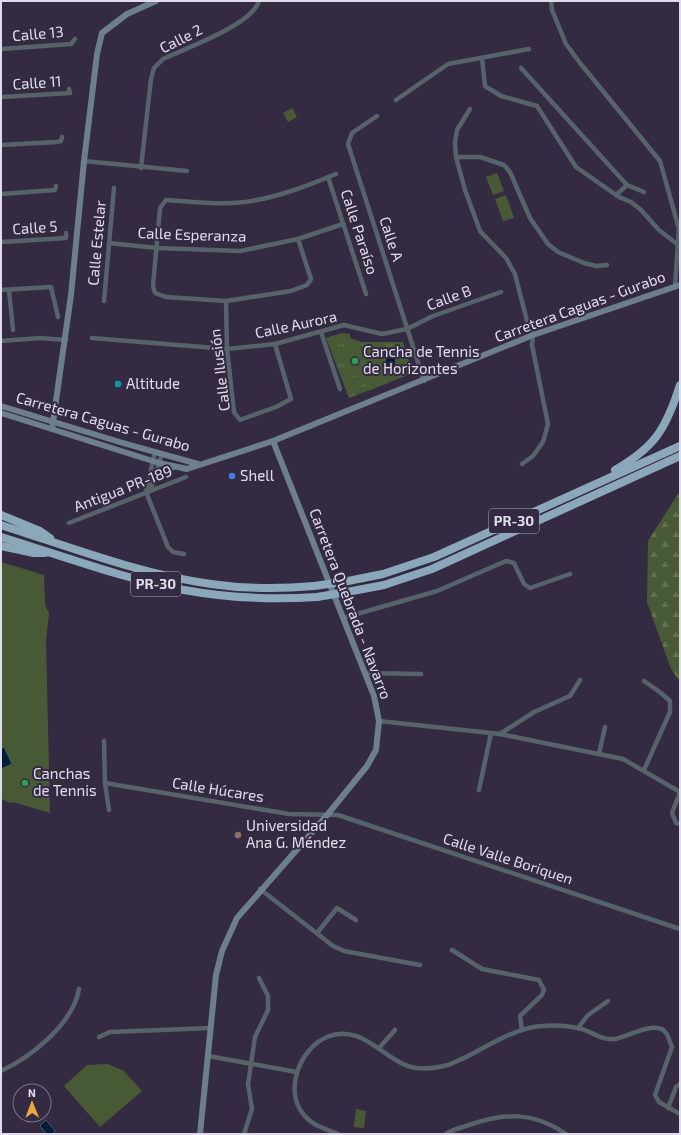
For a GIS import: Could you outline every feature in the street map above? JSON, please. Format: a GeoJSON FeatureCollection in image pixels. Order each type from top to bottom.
{"type":"FeatureCollection","features":[{"type":"Feature","properties":{"kind":"highway"},"geometry":{"type":"LineString","coordinates":[[574,494],[586,484],[633,459],[651,445],[663,429],[672,412],[680,385]]}},
{"type":"Feature","properties":{"kind":"highway","name":"PR-30"},"geometry":{"type":"LineString","coordinates":[[1,525],[150,572],[190,581],[226,586],[258,588],[314,586],[344,582],[394,570],[434,557],[680,446]]}},
{"type":"Feature","properties":{"kind":"highway","name":"PR-30"},"geometry":{"type":"LineString","coordinates":[[1,537],[147,582],[201,593],[256,599],[317,597],[384,585],[439,566],[680,456]]}},
{"type":"Feature","properties":{"kind":"highway"},"geometry":{"type":"LineString","coordinates":[[1,515],[40,531],[56,542]]}},
{"type":"Feature","properties":{"kind":"highway"},"geometry":{"type":"LineString","coordinates":[[1,546],[34,553],[55,554]]}},
{"type":"Feature","properties":{"kind":"street"},"geometry":{"type":"LineString","coordinates":[[52,429],[66,340],[84,161],[97,54],[102,33],[127,14],[156,1]]}},
{"type":"Feature","properties":{"kind":"street","name":"Calle 2"},"geometry":{"type":"LineString","coordinates":[[141,168],[151,79],[154,68],[163,59],[235,26],[250,16],[260,1]]}},
{"type":"Feature","properties":{"kind":"street"},"geometry":{"type":"LineString","coordinates":[[550,1],[552,10],[566,44],[660,161],[679,229],[677,244],[678,285]]}},
{"type":"Feature","properties":{"kind":"street","name":"Calle 13"},"geometry":{"type":"LineString","coordinates":[[1,49],[71,44],[75,39]]}},
{"type":"Feature","properties":{"kind":"street"},"geometry":{"type":"LineString","coordinates":[[396,100],[448,64],[529,49]]}},
{"type":"Feature","properties":{"kind":"street"},"geometry":{"type":"LineString","coordinates":[[482,58],[485,86],[501,96],[537,106],[576,166],[616,196],[631,202],[641,210],[659,230],[677,244]]}},
{"type":"Feature","properties":{"kind":"street"},"geometry":{"type":"LineString","coordinates":[[521,68],[627,185],[644,192]]}},
{"type":"Feature","properties":{"kind":"street","name":"Calle 11"},"geometry":{"type":"LineString","coordinates":[[1,98],[70,93],[69,89]]}},
{"type":"Feature","properties":{"kind":"street"},"geometry":{"type":"LineString","coordinates":[[470,109],[457,130],[455,142],[456,157],[465,190],[480,231],[506,258],[515,274],[527,322],[533,336],[532,345],[548,424],[542,442],[532,456],[522,464]]}},
{"type":"Feature","properties":{"kind":"street","name":"Calle A"},"geometry":{"type":"LineString","coordinates":[[377,116],[352,134],[348,144],[424,381]]}},
{"type":"Feature","properties":{"kind":"street"},"geometry":{"type":"LineString","coordinates":[[1,145],[57,142],[61,141],[62,137]]}},
{"type":"Feature","properties":{"kind":"street"},"geometry":{"type":"LineString","coordinates":[[456,157],[480,157],[504,165],[510,172],[530,218],[548,244],[558,252],[584,263],[596,266],[607,265]]}},
{"type":"Feature","properties":{"kind":"street"},"geometry":{"type":"LineString","coordinates":[[84,161],[141,168],[186,171]]}},
{"type":"Feature","properties":{"kind":"street"},"geometry":{"type":"LineString","coordinates":[[298,238],[311,279],[307,285],[291,291],[226,301],[166,297],[155,293],[154,287],[160,208],[166,200],[204,203],[245,202],[276,195],[336,174]]}},
{"type":"Feature","properties":{"kind":"street","name":"Calle Paraíso"},"geometry":{"type":"LineString","coordinates":[[328,178],[366,294]]}},
{"type":"Feature","properties":{"kind":"street"},"geometry":{"type":"LineString","coordinates":[[616,196],[627,185]]}},
{"type":"Feature","properties":{"kind":"street"},"geometry":{"type":"LineString","coordinates":[[1,194],[55,190],[56,186]]}},
{"type":"Feature","properties":{"kind":"street","name":"Calle Estelar"},"geometry":{"type":"LineString","coordinates":[[104,301],[114,188]]}},
{"type":"Feature","properties":{"kind":"street","name":"Calle Esperanza"},"geometry":{"type":"LineString","coordinates":[[110,243],[157,248],[240,251],[298,238],[343,224]]}},
{"type":"Feature","properties":{"kind":"street","name":"Calle 5"},"geometry":{"type":"LineString","coordinates":[[1,242],[66,238],[66,233]]}},
{"type":"Feature","properties":{"kind":"street","name":"Carretera Caguas - Gurabo"},"geometry":{"type":"LineString","coordinates":[[1,413],[156,462],[187,469],[198,464],[209,463],[273,441],[533,336],[678,285]]}},
{"type":"Feature","properties":{"kind":"street"},"geometry":{"type":"LineString","coordinates":[[1,290],[51,287],[58,317]]}},
{"type":"Feature","properties":{"kind":"street"},"geometry":{"type":"LineString","coordinates":[[9,290],[13,330]]}},
{"type":"Feature","properties":{"kind":"street","name":"Calle B"},"geometry":{"type":"LineString","coordinates":[[407,328],[432,316],[501,292]]}},
{"type":"Feature","properties":{"kind":"street","name":"Calle Ilusión"},"geometry":{"type":"LineString","coordinates":[[226,301],[227,349],[234,412],[240,420],[276,407],[290,399],[275,344]]}},
{"type":"Feature","properties":{"kind":"street","name":"Calle Aurora"},"geometry":{"type":"LineString","coordinates":[[92,338],[227,349],[275,344],[344,325],[382,334],[407,328]]}},
{"type":"Feature","properties":{"kind":"street"},"geometry":{"type":"LineString","coordinates":[[321,332],[340,389]]}},
{"type":"Feature","properties":{"kind":"street"},"geometry":{"type":"LineString","coordinates":[[1,341],[40,338],[66,340]]}},
{"type":"Feature","properties":{"kind":"street","name":"Carretera Caguas - Gurabo"},"geometry":{"type":"LineString","coordinates":[[1,406],[198,464]]}},
{"type":"Feature","properties":{"kind":"street","name":"Carretera Quebrada - Navarro"},"geometry":{"type":"LineString","coordinates":[[200,1134],[216,975],[222,951],[237,918],[260,889],[328,814],[367,766],[376,750],[379,721],[374,696],[273,441]]}},
{"type":"Feature","properties":{"kind":"street"},"geometry":{"type":"LineString","coordinates":[[159,453],[146,492],[168,547],[172,552],[184,554]]}},
{"type":"Feature","properties":{"kind":"street"},"geometry":{"type":"LineString","coordinates":[[146,492],[152,486],[156,462]]}},
{"type":"Feature","properties":{"kind":"street"},"geometry":{"type":"LineString","coordinates":[[154,476],[173,467]]}},
{"type":"Feature","properties":{"kind":"street","name":"Antigua PR-189"},"geometry":{"type":"LineString","coordinates":[[69,523],[186,477]]}},
{"type":"Feature","properties":{"kind":"street"},"geometry":{"type":"LineString","coordinates":[[343,618],[437,591],[506,561],[514,562],[524,584],[530,588],[570,574]]}},
{"type":"Feature","properties":{"kind":"street"},"geometry":{"type":"LineString","coordinates":[[365,673],[421,674]]}},
{"type":"Feature","properties":{"kind":"street"},"geometry":{"type":"LineString","coordinates":[[500,734],[534,712],[570,696],[580,680]]}},
{"type":"Feature","properties":{"kind":"street"},"geometry":{"type":"LineString","coordinates":[[644,682],[670,701],[670,712],[644,770]]}},
{"type":"Feature","properties":{"kind":"street"},"geometry":{"type":"LineString","coordinates":[[379,721],[500,734],[623,759],[680,792],[672,813],[676,823],[680,824]]}},
{"type":"Feature","properties":{"kind":"street"},"geometry":{"type":"LineString","coordinates":[[599,754],[605,727]]}},
{"type":"Feature","properties":{"kind":"street"},"geometry":{"type":"LineString","coordinates":[[479,790],[491,733]]}},
{"type":"Feature","properties":{"kind":"street"},"geometry":{"type":"LineString","coordinates":[[104,741],[105,784],[109,810]]}},
{"type":"Feature","properties":{"kind":"street","name":"Calle Húcares"},"geometry":{"type":"LineString","coordinates":[[105,784],[289,814],[328,814]]}},
{"type":"Feature","properties":{"kind":"street","name":"Calle Valle Boriquen"},"geometry":{"type":"LineString","coordinates":[[328,814],[338,815],[680,930]]}},
{"type":"Feature","properties":{"kind":"street"},"geometry":{"type":"LineString","coordinates":[[260,889],[333,946],[344,951],[420,965]]}},
{"type":"Feature","properties":{"kind":"street"},"geometry":{"type":"LineString","coordinates":[[317,933],[337,908],[356,920]]}},
{"type":"Feature","properties":{"kind":"street"},"geometry":{"type":"LineString","coordinates":[[452,950],[482,969],[539,980],[544,990],[542,995],[520,1016],[522,1030]]}},
{"type":"Feature","properties":{"kind":"street"},"geometry":{"type":"LineString","coordinates":[[244,1134],[252,1109],[248,1084],[255,1038],[268,1010],[268,996],[259,978]]}},
{"type":"Feature","properties":{"kind":"street"},"geometry":{"type":"LineString","coordinates":[[1,1071],[17,1063],[39,1048],[61,1024],[76,1000],[79,989]]}},
{"type":"Feature","properties":{"kind":"street"},"geometry":{"type":"LineString","coordinates":[[578,1028],[588,1015],[608,1001]]}},
{"type":"Feature","properties":{"kind":"street"},"geometry":{"type":"LineString","coordinates":[[338,1134],[316,1125],[304,1115],[297,1103],[295,1084],[297,1072],[309,1048],[327,1037],[344,1033],[356,1035],[379,1048],[403,1065],[419,1069],[446,1066],[522,1030],[542,1026],[578,1028],[600,1037],[615,1039],[650,1028],[659,1028],[666,1032],[672,1047],[655,1095],[659,1102],[680,1114]]}},
{"type":"Feature","properties":{"kind":"street"},"geometry":{"type":"LineString","coordinates":[[99,1037],[110,1032],[211,1028]]}},
{"type":"Feature","properties":{"kind":"street"},"geometry":{"type":"LineString","coordinates":[[379,1048],[395,1030]]}},
{"type":"Feature","properties":{"kind":"street"},"geometry":{"type":"LineString","coordinates":[[208,1056],[297,1072]]}},
{"type":"Feature","properties":{"kind":"street"},"geometry":{"type":"LineString","coordinates":[[668,1108],[676,1087],[680,1084]]}},
{"type":"Feature","properties":{"kind":"street"},"geometry":{"type":"LineString","coordinates":[[446,1134],[494,1117],[524,1116],[552,1124],[566,1134]]}},
{"type":"Feature","properties":{"kind":"green space"},"geometry":{"type":"Polygon","coordinates":[[[292,108],[297,117],[288,122],[283,113],[292,108]]]}},
{"type":"Feature","properties":{"kind":"green space"},"geometry":{"type":"Polygon","coordinates":[[[497,173],[504,191],[493,195],[486,177],[497,173]]]}},
{"type":"Feature","properties":{"kind":"green space"},"geometry":{"type":"Polygon","coordinates":[[[506,195],[514,218],[503,221],[495,199],[506,195]]]}},
{"type":"Feature","properties":{"kind":"green space"},"geometry":{"type":"Polygon","coordinates":[[[342,333],[350,334],[350,338],[361,342],[403,342],[413,373],[349,398],[326,338],[342,333]]]}},
{"type":"Feature","properties":{"kind":"green space","name":"Cancha de Tennis de Horizontes"},"geometry":{"type":"Polygon","coordinates":[[[350,346],[363,347],[361,376],[347,375],[350,346]]]}},
{"type":"Feature","properties":{"kind":"green space"},"geometry":{"type":"Polygon","coordinates":[[[385,374],[388,383],[368,391],[365,381],[385,374]]]}},
{"type":"Feature","properties":{"kind":"green space"},"geometry":{"type":"Polygon","coordinates":[[[680,491],[680,682],[671,669],[647,602],[648,541],[680,491]]]}},
{"type":"Feature","properties":{"kind":"green space"},"geometry":{"type":"Polygon","coordinates":[[[1,562],[44,575],[45,605],[49,613],[46,640],[50,813],[13,802],[10,803],[1,799],[1,562]]]}},
{"type":"Feature","properties":{"kind":"green space"},"geometry":{"type":"Polygon","coordinates":[[[108,1064],[124,1071],[142,1091],[100,1127],[64,1086],[87,1065],[108,1064]]]}},
{"type":"Feature","properties":{"kind":"green space"},"geometry":{"type":"Polygon","coordinates":[[[356,1109],[366,1111],[364,1128],[354,1127],[356,1109]]]}},
{"type":"Feature","properties":{"kind":"water"},"geometry":{"type":"Polygon","coordinates":[[[386,353],[396,354],[395,371],[385,370],[386,353]]]}},
{"type":"Feature","properties":{"kind":"water"},"geometry":{"type":"Polygon","coordinates":[[[4,747],[12,764],[1,769],[1,749],[4,747]]]}},
{"type":"Feature","properties":{"kind":"water"},"geometry":{"type":"Polygon","coordinates":[[[43,1123],[48,1123],[55,1131],[52,1134],[47,1134],[40,1126],[43,1123]]]}},
{"type":"Feature","properties":{"kind":"place","name":"Cancha de Tennis de Horizontes"},"geometry":{"type":"Point","coordinates":[355,361]}},
{"type":"Feature","properties":{"kind":"place","name":"Altitude"},"geometry":{"type":"Point","coordinates":[118,384]}},
{"type":"Feature","properties":{"kind":"place","name":"Shell"},"geometry":{"type":"Point","coordinates":[232,476]}},
{"type":"Feature","properties":{"kind":"place","name":"Canchas de Tennis"},"geometry":{"type":"Point","coordinates":[25,783]}},
{"type":"Feature","properties":{"kind":"place","name":"Universidad Ana G. Méndez"},"geometry":{"type":"Point","coordinates":[238,835]}}]}
